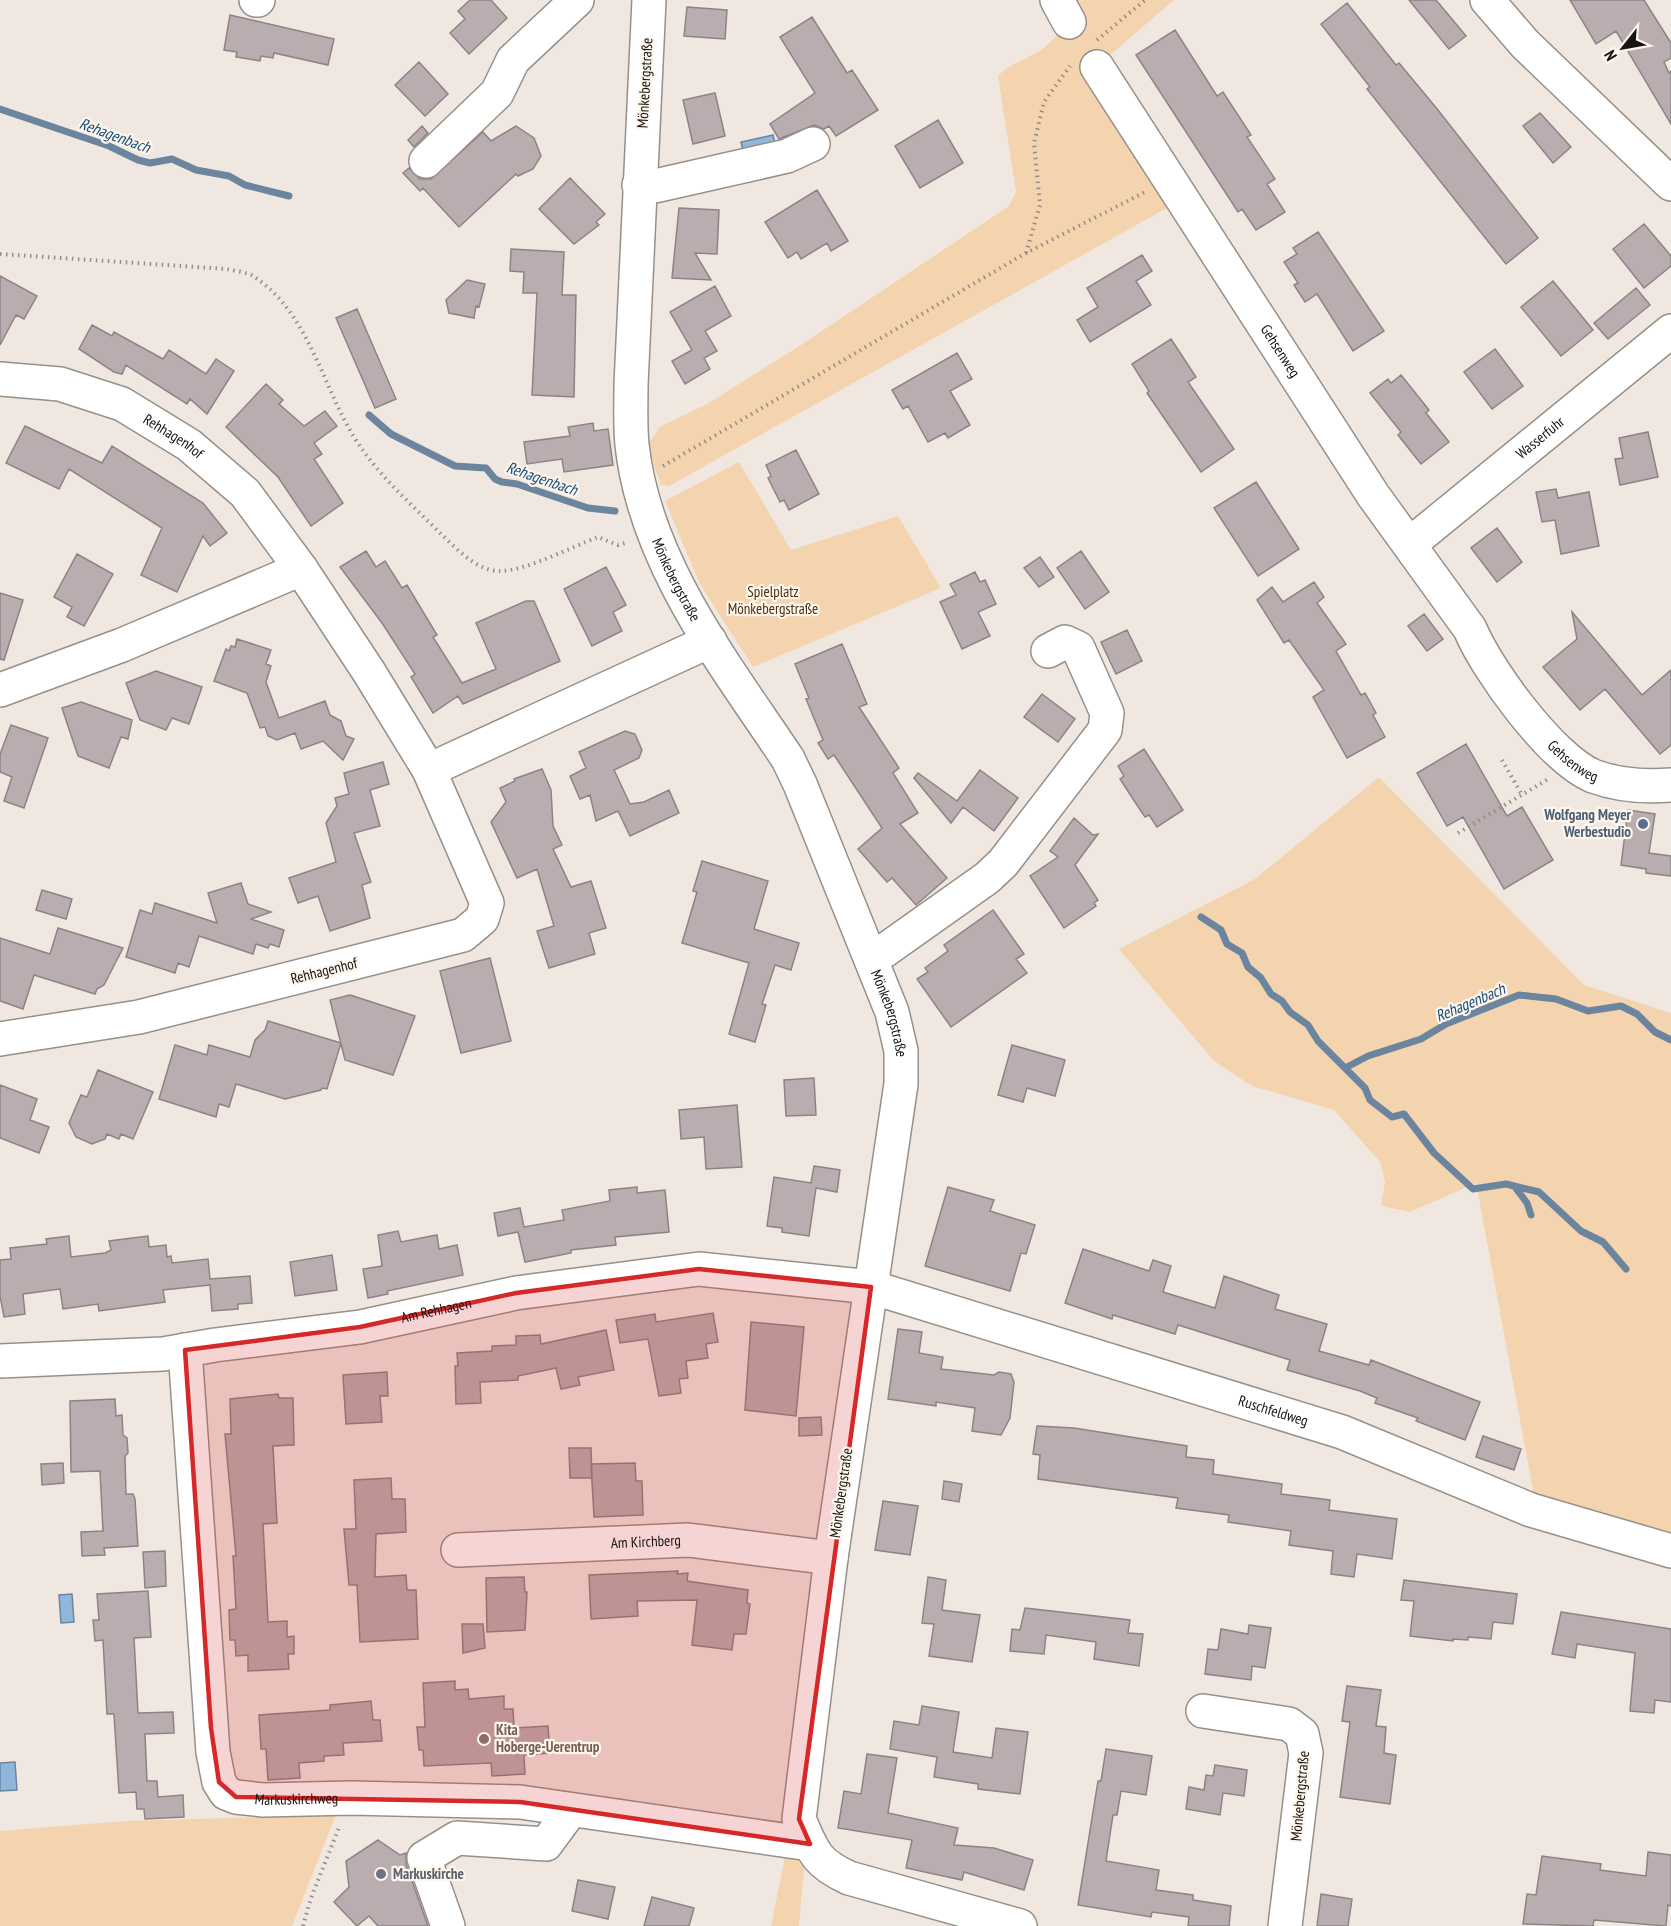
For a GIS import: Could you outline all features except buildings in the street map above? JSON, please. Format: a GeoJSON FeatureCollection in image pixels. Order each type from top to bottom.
{"type":"FeatureCollection","features":[{"type":"Feature","properties":{"kind":"street"},"geometry":{"type":"LineString","coordinates":[[426,161],[497,93],[513,60],[577,0]]}},
{"type":"Feature","properties":{"kind":"street","name":"Mönkebergstraße"},"geometry":{"type":"LineString","coordinates":[[649,0],[631,385],[632,445],[639,480],[654,532],[684,599],[788,759],[871,956],[892,1012],[901,1051],[901,1084],[831,1557],[799,1819],[810,1844],[826,1868],[849,1878],[1020,1926]]}},
{"type":"Feature","properties":{"kind":"street"},"geometry":{"type":"LineString","coordinates":[[1487,0],[1525,44],[1671,184]]}},
{"type":"Feature","properties":{"kind":"street","name":"Gehsenweg"},"geometry":{"type":"LineString","coordinates":[[1089,57],[1171,178],[1374,495],[1470,629],[1479,650],[1536,727],[1561,754],[1593,776],[1622,783],[1671,785]]}},
{"type":"Feature","properties":{"kind":"street"},"geometry":{"type":"LineString","coordinates":[[639,185],[655,186],[787,156],[813,144]]}},
{"type":"Feature","properties":{"kind":"street","name":"Wasserfuhr"},"geometry":{"type":"LineString","coordinates":[[1410,544],[1671,331]]}},
{"type":"Feature","properties":{"kind":"street","name":"Rehhagenhof"},"geometry":{"type":"LineString","coordinates":[[0,380],[60,384],[122,404],[189,445],[245,494],[301,569],[369,672],[429,770],[487,903],[482,919],[463,935],[139,1017],[0,1039]]}},
{"type":"Feature","properties":{"kind":"street"},"geometry":{"type":"LineString","coordinates":[[0,690],[122,645],[301,569]]}},
{"type":"Feature","properties":{"kind":"street"},"geometry":{"type":"LineString","coordinates":[[429,770],[710,641]]}},
{"type":"Feature","properties":{"kind":"street"},"geometry":{"type":"LineString","coordinates":[[871,956],[884,951],[987,878],[1004,863],[1105,730],[1107,713],[1078,648],[1065,642],[1048,651]]}},
{"type":"Feature","properties":{"kind":"street","name":"Am Rehhagen"},"geometry":{"type":"LineString","coordinates":[[0,1361],[163,1354],[360,1328],[516,1293],[699,1269],[871,1287]]}},
{"type":"Feature","properties":{"kind":"street","name":"Ruschfeldweg"},"geometry":{"type":"LineString","coordinates":[[871,1287],[1342,1432],[1531,1510],[1671,1551]]}},
{"type":"Feature","properties":{"kind":"street","name":"Markuskirchweg"},"geometry":{"type":"LineString","coordinates":[[185,1350],[213,1752],[219,1782],[226,1793],[263,1800],[351,1798],[520,1802],[810,1844]]}},
{"type":"Feature","properties":{"kind":"street","name":"Am Kirchberg"},"geometry":{"type":"LineString","coordinates":[[458,1550],[688,1540],[831,1557]]}},
{"type":"Feature","properties":{"kind":"street","name":"Mönkebergstraße"},"geometry":{"type":"LineString","coordinates":[[1203,1711],[1290,1724],[1302,1734],[1306,1753],[1285,1926]]}},
{"type":"Feature","properties":{"kind":"street"},"geometry":{"type":"LineString","coordinates":[[448,1926],[424,1858],[458,1838],[546,1845],[571,1810]]}},
{"type":"Feature","properties":{"kind":"path"},"geometry":{"type":"LineString","coordinates":[[1026,253],[1040,205],[1034,143],[1044,102],[1145,0]]}},
{"type":"Feature","properties":{"kind":"path"},"geometry":{"type":"LineString","coordinates":[[639,480],[1026,253],[1171,178]]}},
{"type":"Feature","properties":{"kind":"path"},"geometry":{"type":"LineString","coordinates":[[0,254],[227,270],[252,275],[282,301],[303,335],[354,437],[382,476],[446,539],[484,568],[500,572],[516,569],[598,537],[618,545],[654,532]]}},
{"type":"Feature","properties":{"kind":"path"},"geometry":{"type":"LineString","coordinates":[[1502,760],[1522,795]]}},
{"type":"Feature","properties":{"kind":"path"},"geometry":{"type":"LineString","coordinates":[[1458,833],[1575,764]]}},
{"type":"Feature","properties":{"kind":"path"},"geometry":{"type":"LineString","coordinates":[[303,1926],[311,1898],[351,1798]]}},
{"type":"Feature","properties":{"kind":"highlighted area"},"geometry":{"type":"Polygon","coordinates":[[[699,1269],[871,1287],[799,1819],[810,1844],[520,1802],[236,1797],[219,1782],[211,1728],[185,1350],[360,1327],[516,1293],[699,1269]]]}},
{"type":"Feature","properties":{"kind":"green space"},"geometry":{"type":"Polygon","coordinates":[[[1076,0],[1174,0],[1087,75],[1167,208],[669,486],[661,485],[647,446],[660,427],[709,403],[801,345],[1009,206],[1016,192],[998,76],[1050,42],[1063,25],[1076,0]]]}},
{"type":"Feature","properties":{"kind":"green space","name":"Spielplatz Mönkebergstraße"},"geometry":{"type":"Polygon","coordinates":[[[739,462],[791,550],[898,516],[941,588],[753,667],[700,584],[665,501],[739,462]]]}},
{"type":"Feature","properties":{"kind":"green space"},"geometry":{"type":"Polygon","coordinates":[[[1379,777],[1584,985],[1671,1013],[1671,1535],[1534,1495],[1476,1183],[1410,1212],[1381,1206],[1385,1182],[1381,1163],[1334,1110],[1252,1086],[1214,1061],[1119,949],[1255,879],[1379,777]]]}},
{"type":"Feature","properties":{"kind":"green space"},"geometry":{"type":"Polygon","coordinates":[[[336,1815],[292,1926],[0,1926],[0,1831],[125,1821],[336,1815]]]}},
{"type":"Feature","properties":{"kind":"green space"},"geometry":{"type":"Polygon","coordinates":[[[793,1856],[804,1868],[799,1926],[771,1926],[785,1857],[793,1856]]]}},
{"type":"Feature","properties":{"kind":"water"},"geometry":{"type":"Polygon","coordinates":[[[773,135],[776,148],[744,155],[741,142],[773,135]]]}},
{"type":"Feature","properties":{"kind":"water"},"geometry":{"type":"Polygon","coordinates":[[[72,1594],[74,1622],[61,1623],[59,1595],[72,1594]]]}},
{"type":"Feature","properties":{"kind":"water"},"geometry":{"type":"Polygon","coordinates":[[[15,1762],[17,1790],[0,1791],[0,1763],[15,1762]]]}},
{"type":"Feature","properties":{"kind":"waterway","name":"Rehagenbach"},"geometry":{"type":"LineString","coordinates":[[0,109],[109,146],[138,160],[150,163],[172,159],[196,170],[229,176],[245,185],[289,196]]}},
{"type":"Feature","properties":{"kind":"waterway","name":"Rehagenbach"},"geometry":{"type":"LineString","coordinates":[[369,415],[391,434],[455,466],[486,468],[495,479],[502,482],[517,484],[588,508],[615,511]]}},
{"type":"Feature","properties":{"kind":"waterway","name":"Rehagenbach"},"geometry":{"type":"LineString","coordinates":[[1201,917],[1221,930],[1227,944],[1242,953],[1248,967],[1261,978],[1271,994],[1308,1025],[1318,1041],[1365,1088],[1370,1100],[1392,1117],[1404,1114],[1434,1153],[1473,1189],[1506,1184],[1539,1192],[1581,1231],[1603,1242],[1626,1269]]}},
{"type":"Feature","properties":{"kind":"waterway","name":"Rehagenbach"},"geometry":{"type":"LineString","coordinates":[[1345,1068],[1368,1056],[1421,1039],[1446,1024],[1519,995],[1556,999],[1588,1011],[1621,1006],[1637,1014],[1655,1032],[1671,1040]]}},
{"type":"Feature","properties":{"kind":"waterway","name":"Rehagenbach"},"geometry":{"type":"LineString","coordinates":[[1515,1187],[1527,1203],[1531,1215]]}},
{"type":"Feature","properties":{"kind":"place","name":"Wolfgang Meyer Werbestudio"},"geometry":{"type":"Point","coordinates":[1643,824]}},
{"type":"Feature","properties":{"kind":"place","name":"Kita Hoberge-Uerentrup"},"geometry":{"type":"Point","coordinates":[484,1739]}},
{"type":"Feature","properties":{"kind":"place","name":"Markuskirche"},"geometry":{"type":"Point","coordinates":[381,1874]}}]}
